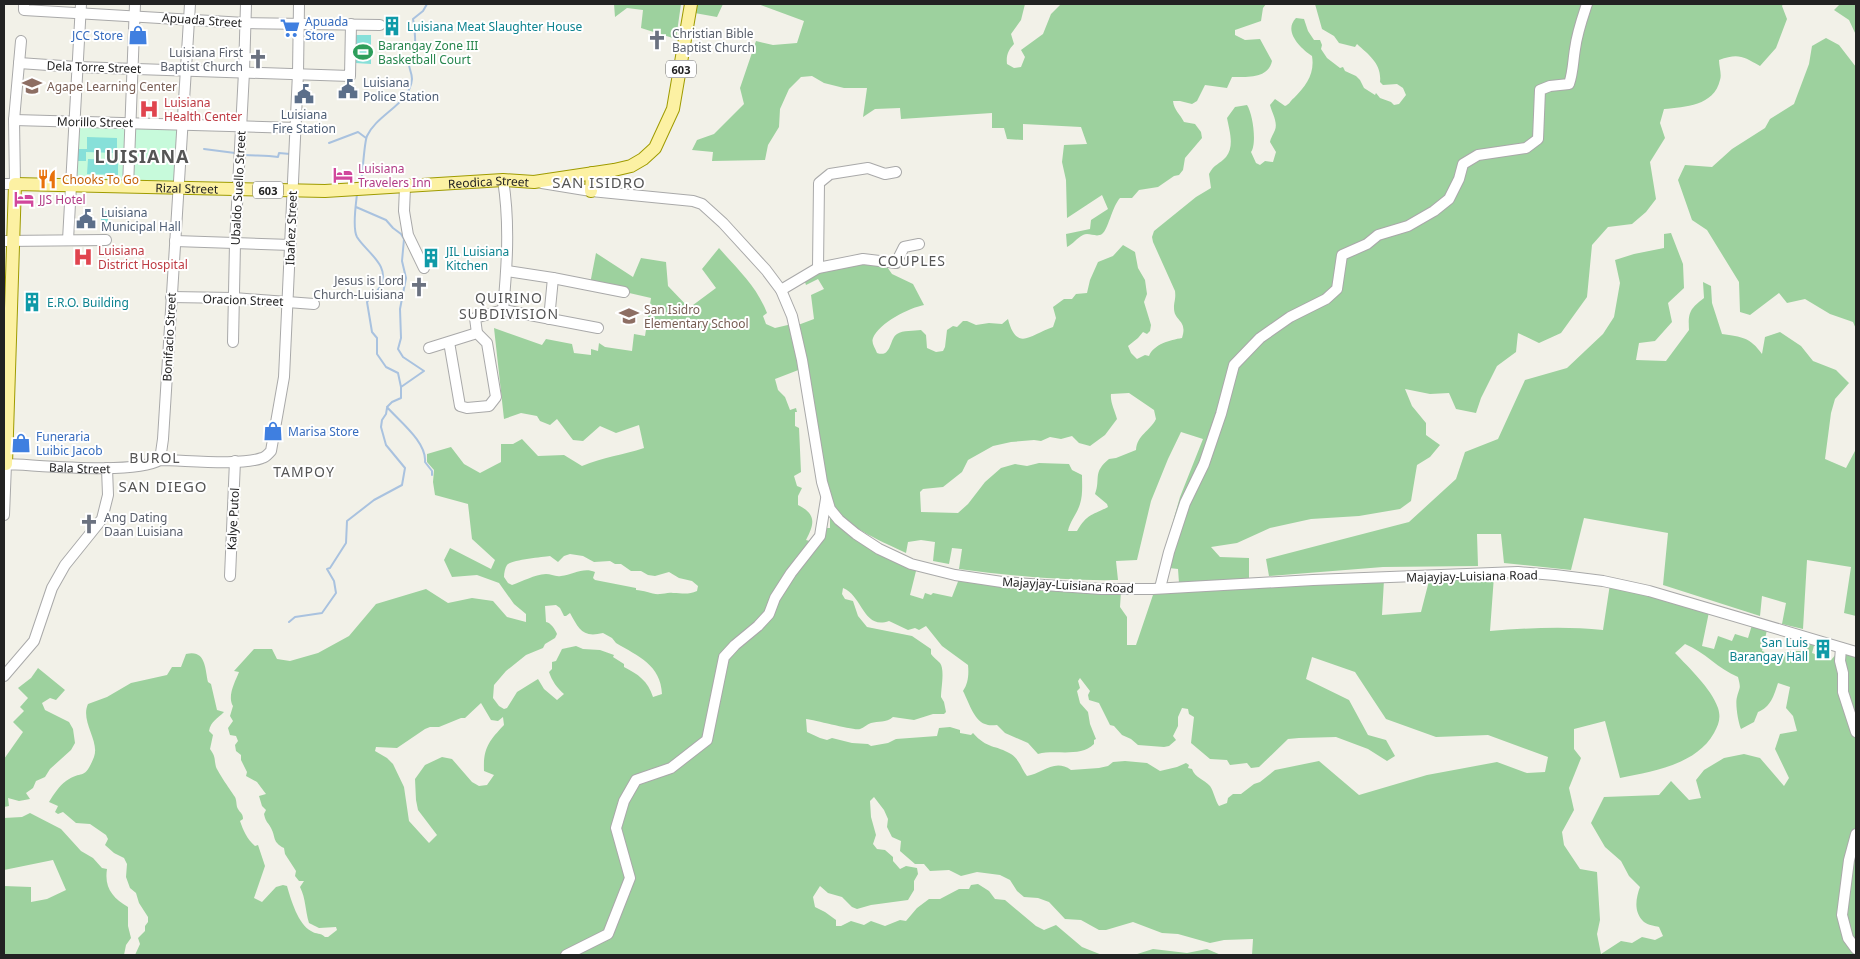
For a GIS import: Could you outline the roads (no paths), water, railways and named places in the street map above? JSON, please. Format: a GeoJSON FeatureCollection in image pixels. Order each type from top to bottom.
{"type":"FeatureCollection","features":[{"type":"Feature","properties":{"kind":"main road","name":"Reodica Street"},"geometry":{"type":"LineString","coordinates":[[358,189],[503,180],[534,182],[631,166],[643,159],[655,148],[673,109],[691,4]]}},
{"type":"Feature","properties":{"kind":"main road"},"geometry":{"type":"LineString","coordinates":[[591,191],[592,173]]}},
{"type":"Feature","properties":{"kind":"main road","name":"Rizal Street"},"geometry":{"type":"LineString","coordinates":[[9,184],[237,190],[358,189]]}},
{"type":"Feature","properties":{"kind":"main road"},"geometry":{"type":"LineString","coordinates":[[5,464],[9,184]]}},
{"type":"Feature","properties":{"kind":"street"},"geometry":{"type":"LineString","coordinates":[[128,187],[135,4]]}},
{"type":"Feature","properties":{"kind":"street","name":"Bonifacio Street"},"geometry":{"type":"LineString","coordinates":[[160,460],[163,439],[190,4]]}},
{"type":"Feature","properties":{"kind":"street","name":"Ubaldo Suello Street"},"geometry":{"type":"LineString","coordinates":[[233,342],[234,243],[246,4]]}},
{"type":"Feature","properties":{"kind":"street","name":"Ibañez Street"},"geometry":{"type":"LineString","coordinates":[[271,451],[284,377],[296,128],[299,4]]}},
{"type":"Feature","properties":{"kind":"street"},"geometry":{"type":"LineString","coordinates":[[1160,588],[1169,552],[1185,503],[1204,464],[1221,414],[1234,365],[1260,338],[1290,317],[1326,298],[1337,289],[1342,255],[1367,244],[1378,235],[1408,226],[1434,211],[1449,199],[1463,164],[1478,155],[1526,148],[1538,139],[1540,90],[1550,86],[1569,84],[1572,76],[1579,27],[1587,4]]}},
{"type":"Feature","properties":{"kind":"street","name":"Apuada Street"},"geometry":{"type":"LineString","coordinates":[[24,7],[80,8],[135,16],[245,23],[380,25]]}},
{"type":"Feature","properties":{"kind":"street"},"geometry":{"type":"LineString","coordinates":[[68,240],[80,8]]}},
{"type":"Feature","properties":{"kind":"street","name":"Dela Torre Street"},"geometry":{"type":"LineString","coordinates":[[19,63],[77,67],[350,76],[351,24]]}},
{"type":"Feature","properties":{"kind":"street"},"geometry":{"type":"LineString","coordinates":[[9,184],[21,41]]}},
{"type":"Feature","properties":{"kind":"street","name":"Morillo Street"},"geometry":{"type":"LineString","coordinates":[[14,120],[296,128]]}},
{"type":"Feature","properties":{"kind":"street"},"geometry":{"type":"LineString","coordinates":[[818,268],[819,183],[830,174],[868,168],[885,174],[896,172]]}},
{"type":"Feature","properties":{"kind":"street"},"geometry":{"type":"LineString","coordinates":[[503,180],[506,202],[507,271],[503,310]]}},
{"type":"Feature","properties":{"kind":"street","name":"Majayjay-Luisiana Road"},"geometry":{"type":"LineString","coordinates":[[534,182],[591,191],[693,201],[702,204],[736,237],[766,270],[781,290],[792,316],[802,360],[822,482],[830,508],[839,520],[856,534],[879,549],[911,564],[955,575],[1002,582],[1101,589],[1518,572],[1555,575],[1603,581],[1649,591],[1856,652]]}},
{"type":"Feature","properties":{"kind":"street"},"geometry":{"type":"LineString","coordinates":[[405,187],[404,211],[408,235],[424,268]]}},
{"type":"Feature","properties":{"kind":"street"},"geometry":{"type":"LineString","coordinates":[[8,241],[106,240]]}},
{"type":"Feature","properties":{"kind":"street"},"geometry":{"type":"LineString","coordinates":[[175,241],[291,245]]}},
{"type":"Feature","properties":{"kind":"street"},"geometry":{"type":"LineString","coordinates":[[781,290],[818,268],[863,258],[896,263],[904,247],[919,244]]}},
{"type":"Feature","properties":{"kind":"street"},"geometry":{"type":"LineString","coordinates":[[507,271],[624,292]]}},
{"type":"Feature","properties":{"kind":"street"},"geometry":{"type":"LineString","coordinates":[[549,319],[553,278]]}},
{"type":"Feature","properties":{"kind":"street","name":"Oracion Street"},"geometry":{"type":"LineString","coordinates":[[171,297],[234,298],[314,304]]}},
{"type":"Feature","properties":{"kind":"street"},"geometry":{"type":"LineString","coordinates":[[449,342],[460,406],[468,408],[489,406],[496,397],[487,343],[477,333],[475,318],[503,310],[598,328]]}},
{"type":"Feature","properties":{"kind":"street"},"geometry":{"type":"LineString","coordinates":[[429,348],[477,333]]}},
{"type":"Feature","properties":{"kind":"street","name":"Bala Street"},"geometry":{"type":"LineString","coordinates":[[5,464],[107,468],[152,464],[160,460],[235,462],[259,459],[265,457],[271,451]]}},
{"type":"Feature","properties":{"kind":"street","name":"Kalye Putol"},"geometry":{"type":"LineString","coordinates":[[230,576],[235,462]]}},
{"type":"Feature","properties":{"kind":"street"},"geometry":{"type":"LineString","coordinates":[[4,515],[5,464]]}},
{"type":"Feature","properties":{"kind":"street"},"geometry":{"type":"LineString","coordinates":[[4,676],[34,641],[52,588],[65,564],[102,519],[108,494],[107,468]]}},
{"type":"Feature","properties":{"kind":"street"},"geometry":{"type":"LineString","coordinates":[[566,955],[608,934],[630,878],[616,828],[624,801],[636,780],[671,768],[706,740],[724,657],[769,614],[775,598],[791,573],[820,536],[826,496]]}},
{"type":"Feature","properties":{"kind":"street"},"geometry":{"type":"LineString","coordinates":[[1842,648],[1840,661],[1843,673],[1843,692],[1856,732]]}},
{"type":"Feature","properties":{"kind":"street"},"geometry":{"type":"LineString","coordinates":[[1856,834],[1849,860],[1842,915],[1848,938],[1856,949]]}},
{"type":"Feature","properties":{"kind":"waterway"},"geometry":{"type":"LineString","coordinates":[[361,182],[367,136],[378,121],[400,102],[410,88],[412,79],[409,64],[414,55],[415,43],[413,19],[423,11],[427,4]]}},
{"type":"Feature","properties":{"kind":"waterway"},"geometry":{"type":"LineString","coordinates":[[329,143],[358,132],[366,138]]}},
{"type":"Feature","properties":{"kind":"waterway"},"geometry":{"type":"LineString","coordinates":[[204,149],[235,153]]}},
{"type":"Feature","properties":{"kind":"waterway"},"geometry":{"type":"LineString","coordinates":[[244,155],[278,157],[279,153],[290,154]]}},
{"type":"Feature","properties":{"kind":"waterway"},"geometry":{"type":"LineString","coordinates":[[357,194],[355,216],[357,237],[376,260],[383,272],[380,287],[367,302],[372,332],[377,338],[377,354],[386,367],[398,373],[401,387]]}},
{"type":"Feature","properties":{"kind":"waterway"},"geometry":{"type":"LineString","coordinates":[[356,207],[386,220],[404,239],[402,261],[406,278],[400,309],[401,338],[398,349],[403,357],[424,371],[401,387],[401,398],[392,402],[387,407],[405,425],[422,447],[425,462],[432,471],[432,475]]}},
{"type":"Feature","properties":{"kind":"waterway"},"geometry":{"type":"LineString","coordinates":[[289,622],[295,617],[322,613],[336,593],[334,581],[327,569],[330,568],[346,543],[347,521],[374,500],[402,485],[405,468],[386,445],[381,427],[387,408]]}},
{"type":"Feature","properties":{"kind":"place","name":"Luisiana Meat Slaughter House"},"geometry":{"type":"Point","coordinates":[392,26]}},
{"type":"Feature","properties":{"kind":"place","name":"Apuada Store"},"geometry":{"type":"Point","coordinates":[290,28]}},
{"type":"Feature","properties":{"kind":"place","name":"JCC Store"},"geometry":{"type":"Point","coordinates":[138,35]}},
{"type":"Feature","properties":{"kind":"place","name":"Christian Bible Baptist Church"},"geometry":{"type":"Point","coordinates":[657,40]}},
{"type":"Feature","properties":{"kind":"place","name":"Barangay Zone III Basketball Court"},"geometry":{"type":"Point","coordinates":[363,52]}},
{"type":"Feature","properties":{"kind":"place","name":"Luisiana First Baptist Church"},"geometry":{"type":"Point","coordinates":[258,59]}},
{"type":"Feature","properties":{"kind":"place","name":"Agape Learning Center"},"geometry":{"type":"Point","coordinates":[32,86]}},
{"type":"Feature","properties":{"kind":"place","name":"Luisiana Police Station"},"geometry":{"type":"Point","coordinates":[348,89]}},
{"type":"Feature","properties":{"kind":"place","name":"Luisiana Fire Station"},"geometry":{"type":"Point","coordinates":[304,94]}},
{"type":"Feature","properties":{"kind":"place","name":"Luisiana Health Center"},"geometry":{"type":"Point","coordinates":[149,109]}},
{"type":"Feature","properties":{"kind":"place","name":"Luisiana Travelers Inn"},"geometry":{"type":"Point","coordinates":[343,175]}},
{"type":"Feature","properties":{"kind":"place","name":"Chooks To Go"},"geometry":{"type":"Point","coordinates":[47,179]}},
{"type":"Feature","properties":{"kind":"place","name":"JJS Hotel"},"geometry":{"type":"Point","coordinates":[24,199]}},
{"type":"Feature","properties":{"kind":"place","name":"Luisiana Municipal Hall"},"geometry":{"type":"Point","coordinates":[86,219]}},
{"type":"Feature","properties":{"kind":"place","name":"Luisiana District Hospital"},"geometry":{"type":"Point","coordinates":[83,257]}},
{"type":"Feature","properties":{"kind":"place","name":"JIL Luisiana Kitchen"},"geometry":{"type":"Point","coordinates":[431,258]}},
{"type":"Feature","properties":{"kind":"place","name":"Jesus is Lord Church-Luisiana"},"geometry":{"type":"Point","coordinates":[419,287]}},
{"type":"Feature","properties":{"kind":"place","name":"E.R.O. Building"},"geometry":{"type":"Point","coordinates":[32,302]}},
{"type":"Feature","properties":{"kind":"place","name":"San Isidro Elementary School"},"geometry":{"type":"Point","coordinates":[629,316]}},
{"type":"Feature","properties":{"kind":"place","name":"Marisa Store"},"geometry":{"type":"Point","coordinates":[273,431]}},
{"type":"Feature","properties":{"kind":"place","name":"Funeraria Luibic Jacob"},"geometry":{"type":"Point","coordinates":[21,443]}},
{"type":"Feature","properties":{"kind":"place","name":"Ang Dating Daan Luisiana"},"geometry":{"type":"Point","coordinates":[89,524]}},
{"type":"Feature","properties":{"kind":"place","name":"San Luis Barangay Hall"},"geometry":{"type":"Point","coordinates":[1823,649]}},
{"type":"Feature","properties":{"kind":"district","name":"LUISIANA"},"geometry":{"type":"Point","coordinates":[142,156]}},
{"type":"Feature","properties":{"kind":"district","name":"SAN ISIDRO"},"geometry":{"type":"Point","coordinates":[599,182]}},
{"type":"Feature","properties":{"kind":"district","name":"COUPLES"},"geometry":{"type":"Point","coordinates":[912,260]}},
{"type":"Feature","properties":{"kind":"district","name":"QUIRINO SUBDIVISION"},"geometry":{"type":"Point","coordinates":[509,306]}},
{"type":"Feature","properties":{"kind":"district","name":"BUROL"},"geometry":{"type":"Point","coordinates":[155,457]}},
{"type":"Feature","properties":{"kind":"district","name":"TAMPOY"},"geometry":{"type":"Point","coordinates":[304,471]}},
{"type":"Feature","properties":{"kind":"district","name":"SAN DIEGO"},"geometry":{"type":"Point","coordinates":[163,486]}}]}
